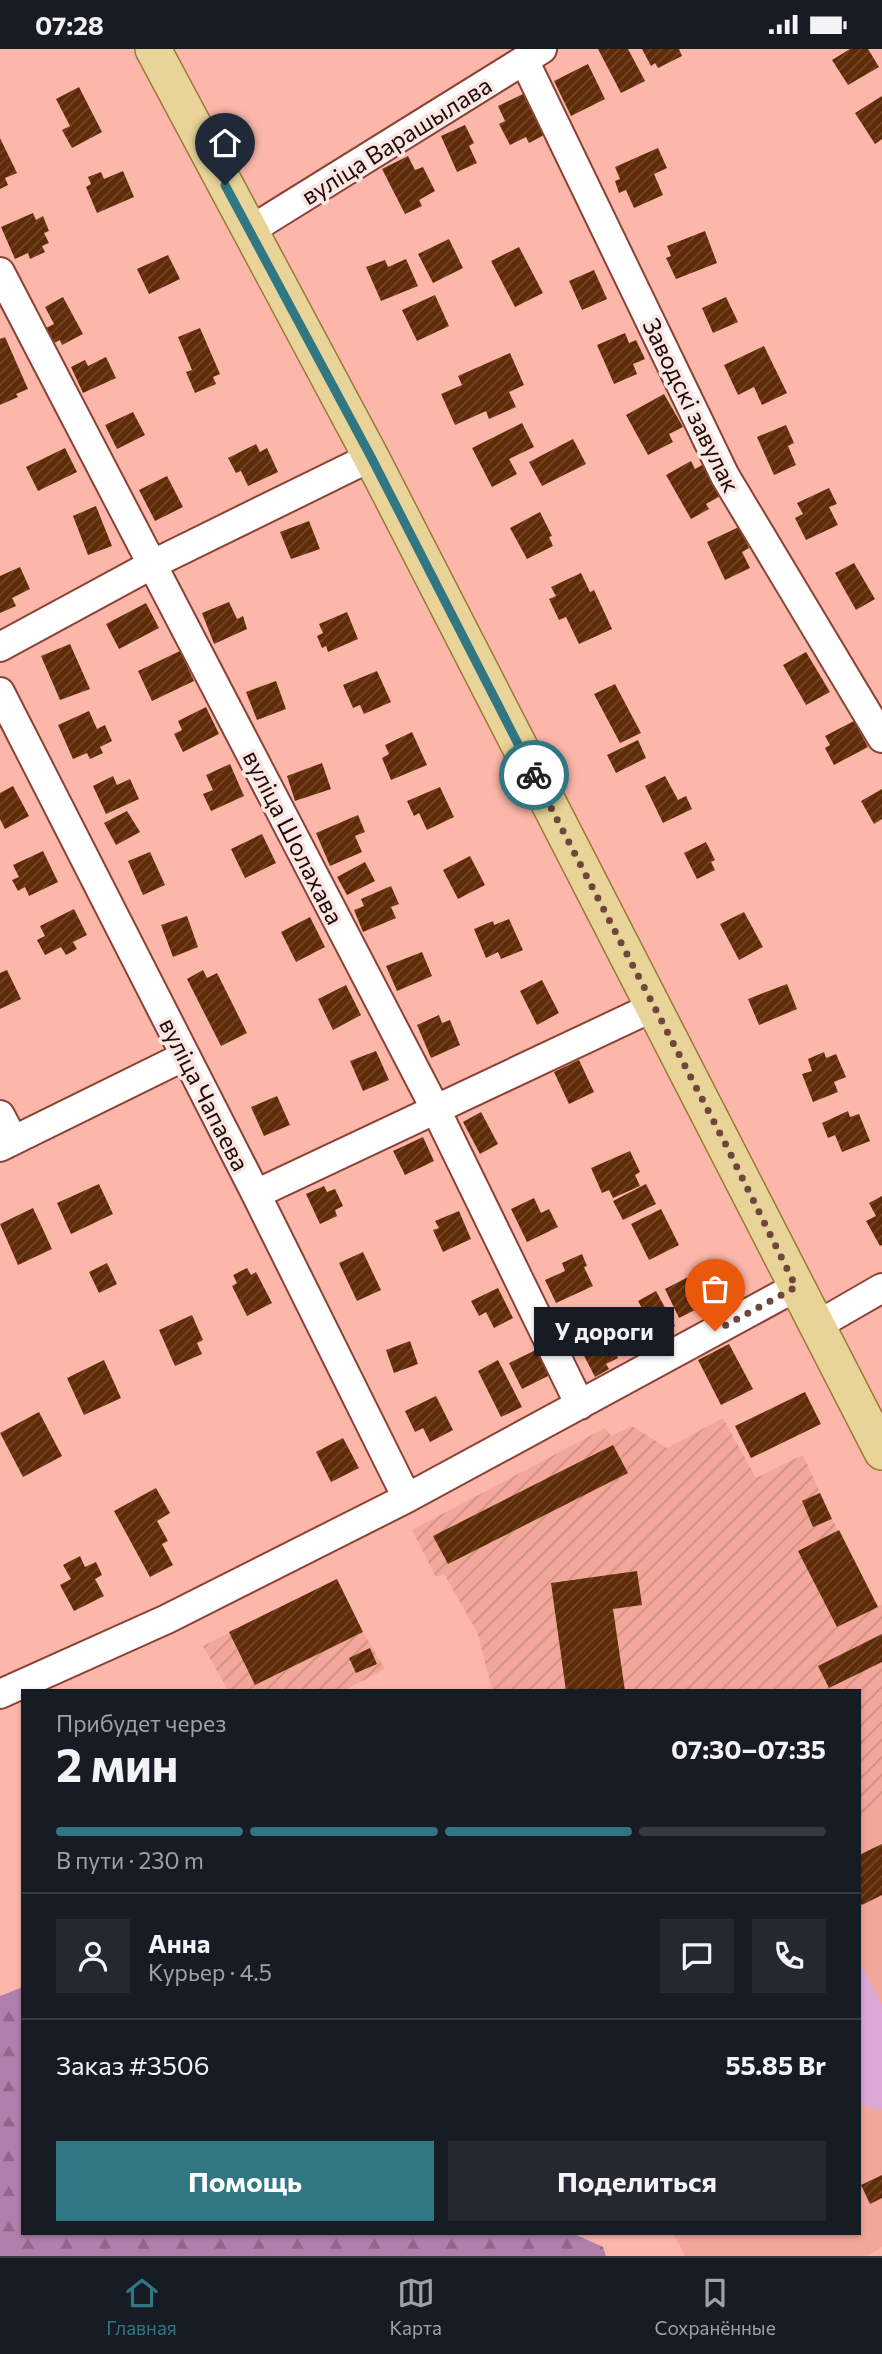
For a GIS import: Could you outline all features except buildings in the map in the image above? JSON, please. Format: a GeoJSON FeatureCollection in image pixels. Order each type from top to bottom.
{"type":"FeatureCollection","features":[{"type":"Feature","properties":{"kind":"main road"},"geometry":{"type":"LineString","coordinates":[[153,49],[371,457],[882,1452]]}},
{"type":"Feature","properties":{"kind":"street","name":"вуліца Варашылава"},"geometry":{"type":"LineString","coordinates":[[249,231],[533,54]]}},
{"type":"Feature","properties":{"kind":"street","name":"Заводскі завулак"},"geometry":{"type":"LineString","coordinates":[[533,54],[725,476],[882,738]]}},
{"type":"Feature","properties":{"kind":"street","name":"вуліца Шолахава"},"geometry":{"type":"LineString","coordinates":[[0,272],[436,1109],[580,1405]]}},
{"type":"Feature","properties":{"kind":"street"},"geometry":{"type":"LineString","coordinates":[[0,647],[153,564],[371,457]]}},
{"type":"Feature","properties":{"kind":"street","name":"вуліца Чапаева"},"geometry":{"type":"LineString","coordinates":[[0,692],[256,1194],[407,1498]]}},
{"type":"Feature","properties":{"kind":"street"},"geometry":{"type":"LineString","coordinates":[[256,1194],[653,1007]]}},
{"type":"Feature","properties":{"kind":"street"},"geometry":{"type":"LineString","coordinates":[[0,1115],[7,1144],[185,1056]]}},
{"type":"Feature","properties":{"kind":"street"},"geometry":{"type":"LineString","coordinates":[[0,1694],[167,1619],[407,1498],[796,1287]]}},
{"type":"Feature","properties":{"kind":"street"},"geometry":{"type":"LineString","coordinates":[[816,1326],[882,1288]]}},
{"type":"Feature","properties":{"kind":"shaded area"},"geometry":{"type":"Polygon","coordinates":[[[723,1418],[756,1478],[803,1455],[832,1519],[878,1606],[882,1605],[882,1808],[861,1818],[861,1689],[492,1689],[478,1634],[444,1574],[436,1577],[412,1530],[605,1428],[611,1436],[632,1426],[667,1448],[723,1418]]]}},
{"type":"Feature","properties":{"kind":"shaded area"},"geometry":{"type":"Polygon","coordinates":[[[337,1579],[385,1669],[347,1689],[227,1689],[203,1646],[337,1579]]]}},
{"type":"Feature","properties":{"kind":"shaded area"},"geometry":{"type":"Polygon","coordinates":[[[882,1808],[882,2247],[867,2256],[685,2256],[674,2235],[861,2235],[861,1818],[882,1808]]]}},
{"type":"Feature","properties":{"kind":"shaded area"},"geometry":{"type":"Polygon","coordinates":[[[861,1965],[882,2005],[882,2109],[861,2105],[861,1965]]]}},
{"type":"Feature","properties":{"kind":"green space"},"geometry":{"type":"Polygon","coordinates":[[[21,1988],[21,2235],[576,2235],[603,2247],[606,2256],[0,2256],[0,1996],[21,1988]]]}},
{"type":"Feature","properties":{"kind":"way so far"},"geometry":{"type":"LineString","coordinates":[[534,775],[726,1145],[796,1287],[715,1331]]}},
{"type":"Feature","properties":{"kind":"place","name":"У дороги"},"geometry":{"type":"Point","coordinates":[715,1331]}},
{"type":"Feature","properties":{"kind":"route"},"geometry":{"type":"LineString","coordinates":[[225,185],[371,457],[534,775]]}}]}
